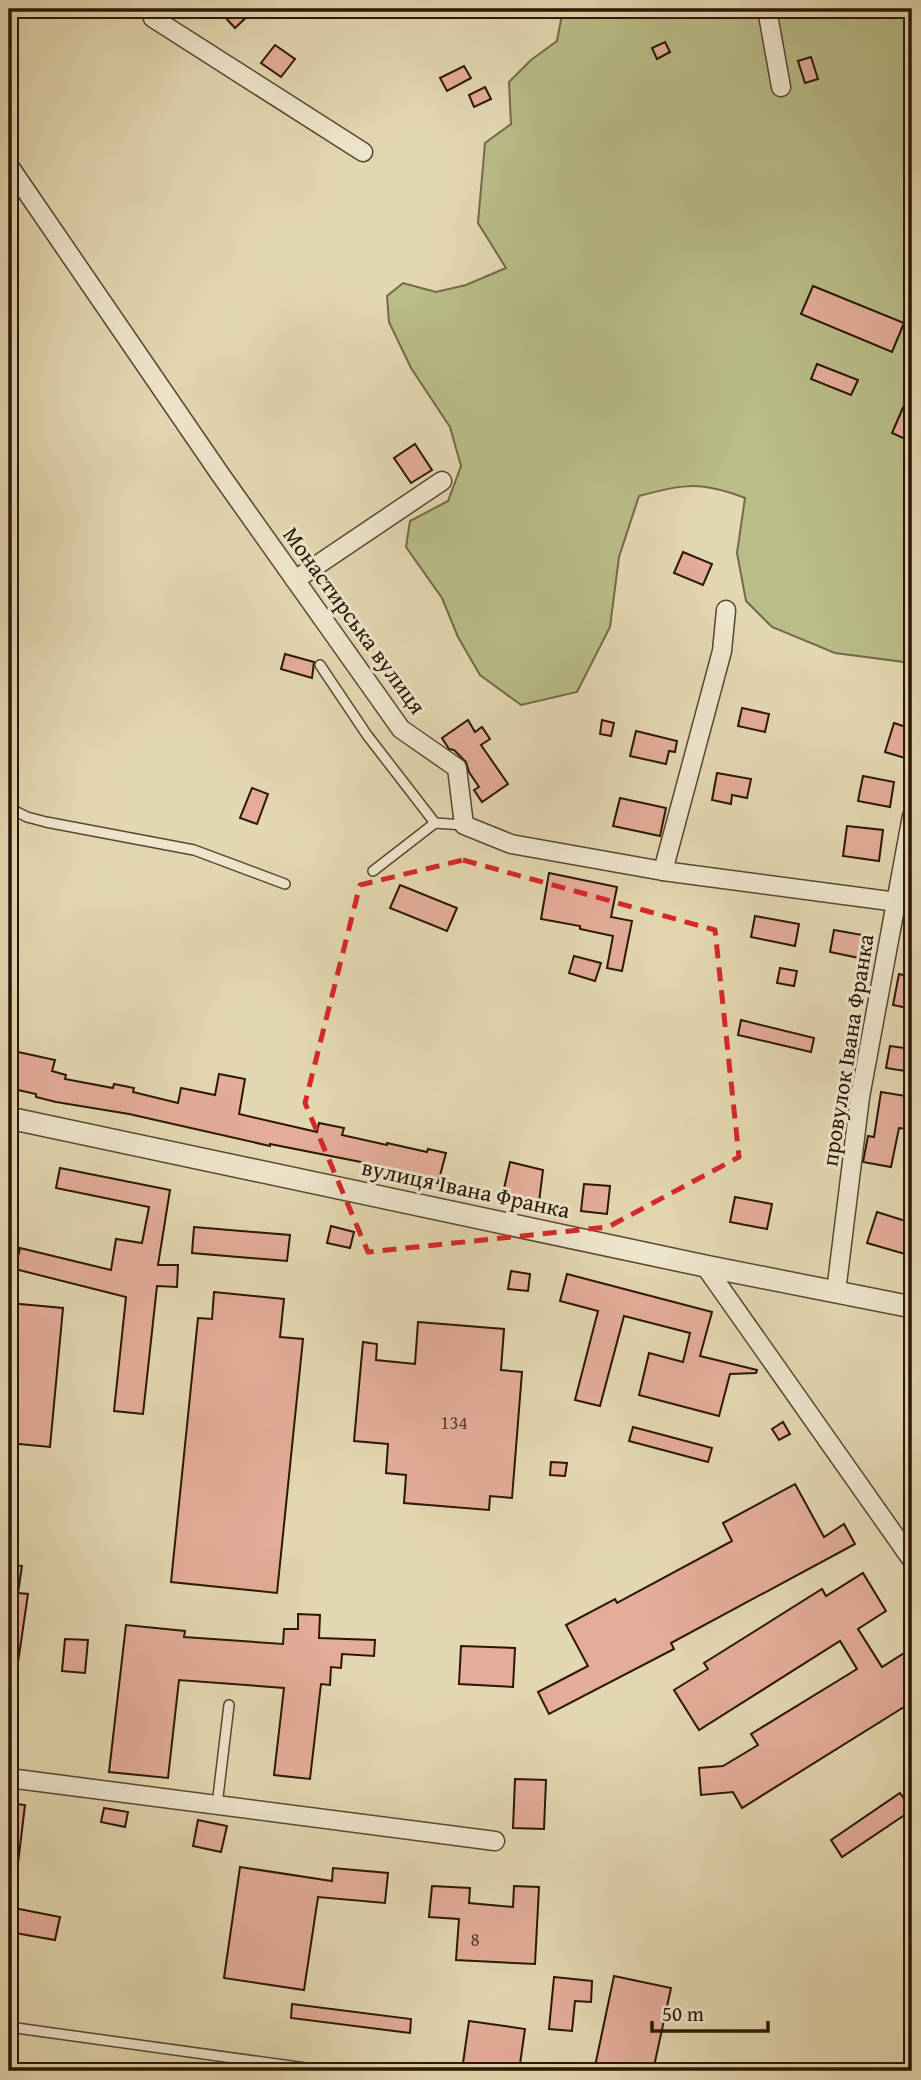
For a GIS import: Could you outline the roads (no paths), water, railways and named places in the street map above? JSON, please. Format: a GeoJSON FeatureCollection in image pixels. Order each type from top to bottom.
{"type":"FeatureCollection","features":[{"type":"Feature","properties":{"kind":"street"},"geometry":{"type":"LineString","coordinates":[[154,9],[153,18],[363,152]]}},
{"type":"Feature","properties":{"kind":"street"},"geometry":{"type":"LineString","coordinates":[[767,9],[781,87]]}},
{"type":"Feature","properties":{"kind":"street","name":"Монастирська вулиця"},"geometry":{"type":"LineString","coordinates":[[9,166],[401,729],[457,768],[464,825]]}},
{"type":"Feature","properties":{"kind":"street"},"geometry":{"type":"LineString","coordinates":[[295,580],[442,481]]}},
{"type":"Feature","properties":{"kind":"street"},"geometry":{"type":"LineString","coordinates":[[663,871],[723,651],[726,610]]}},
{"type":"Feature","properties":{"kind":"street","name":"провулок Івана Франка"},"geometry":{"type":"LineString","coordinates":[[836,1292],[860,1097],[904,903],[912,816]]}},
{"type":"Feature","properties":{"kind":"street"},"geometry":{"type":"LineString","coordinates":[[464,825],[511,844],[663,871],[904,903]]}},
{"type":"Feature","properties":{"kind":"street","name":"вулиця Івана Франка"},"geometry":{"type":"LineString","coordinates":[[9,1118],[705,1266],[912,1307]]}},
{"type":"Feature","properties":{"kind":"street"},"geometry":{"type":"LineString","coordinates":[[705,1266],[912,1560]]}},
{"type":"Feature","properties":{"kind":"street"},"geometry":{"type":"LineString","coordinates":[[9,1778],[495,1841]]}},
{"type":"Feature","properties":{"kind":"lane"},"geometry":{"type":"LineString","coordinates":[[320,665],[368,735],[435,823]]}},
{"type":"Feature","properties":{"kind":"lane"},"geometry":{"type":"LineString","coordinates":[[9,808],[46,822],[194,850],[285,884]]}},
{"type":"Feature","properties":{"kind":"lane"},"geometry":{"type":"LineString","coordinates":[[373,871],[435,823],[464,825]]}},
{"type":"Feature","properties":{"kind":"lane"},"geometry":{"type":"LineString","coordinates":[[216,1805],[229,1705]]}},
{"type":"Feature","properties":{"kind":"lane"},"geometry":{"type":"LineString","coordinates":[[9,2027],[327,2071]]}}]}
